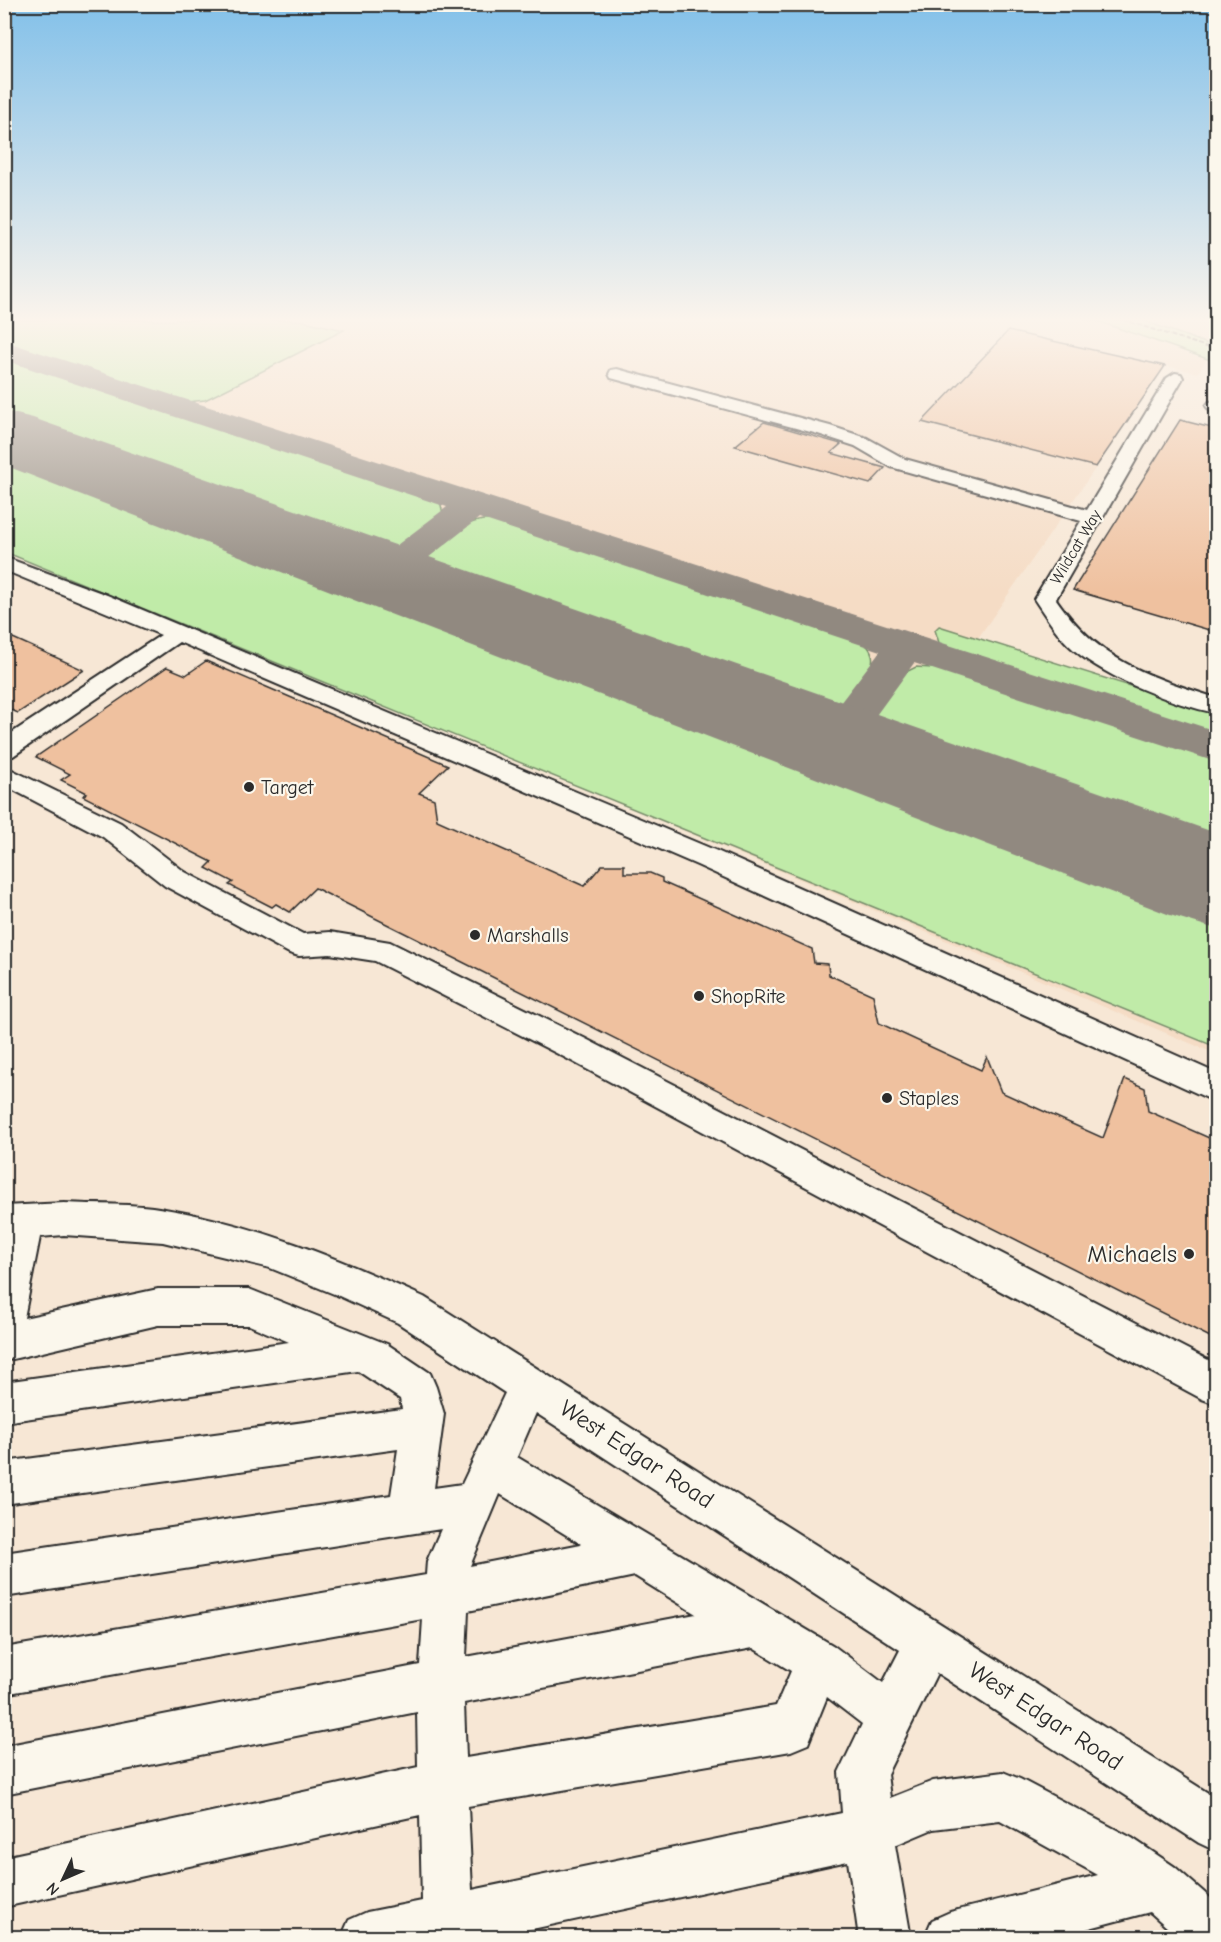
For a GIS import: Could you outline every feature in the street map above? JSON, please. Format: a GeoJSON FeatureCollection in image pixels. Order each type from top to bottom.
{"type":"FeatureCollection","features":[{"type":"Feature","properties":{"kind":"lane"},"geometry":{"type":"LineString","coordinates":[[752,411],[861,442],[898,463],[1088,526]]}},
{"type":"Feature","properties":{"kind":"lane","name":"Wildcat Way"},"geometry":{"type":"LineString","coordinates":[[1156,411],[1045,599],[1061,622],[1083,646],[1110,663],[1162,689],[1216,706]]}},
{"type":"Feature","properties":{"kind":"lane"},"geometry":{"type":"LineString","coordinates":[[926,472],[915,486],[928,493]]}},
{"type":"Feature","properties":{"kind":"lane"},"geometry":{"type":"LineString","coordinates":[[972,504],[1088,526]]}},
{"type":"Feature","properties":{"kind":"lane"},"geometry":{"type":"LineString","coordinates":[[4,563],[707,858],[1216,1088]]}},
{"type":"Feature","properties":{"kind":"lane"},"geometry":{"type":"LineString","coordinates":[[18,726],[128,667],[177,634]]}},
{"type":"Feature","properties":{"kind":"lane"},"geometry":{"type":"LineString","coordinates":[[4,750],[18,726],[104,670],[128,667]]}},
{"type":"Feature","properties":{"kind":"lane"},"geometry":{"type":"LineString","coordinates":[[4,774],[112,830],[175,879],[299,945],[330,943],[380,950],[772,1150],[1216,1385]]}},
{"type":"Feature","properties":{"kind":"lane","name":"West Edgar Road"},"geometry":{"type":"LineString","coordinates":[[15,1222],[64,1219],[163,1225],[271,1251],[352,1283],[411,1310],[1216,1826]]}},
{"type":"Feature","properties":{"kind":"lane"},"geometry":{"type":"LineString","coordinates":[[4,1326],[15,1222]]}},
{"type":"Feature","properties":{"kind":"lane"},"geometry":{"type":"LineString","coordinates":[[4,1341],[158,1307],[249,1306],[373,1358],[416,1387],[424,1414],[409,1513]]}},
{"type":"Feature","properties":{"kind":"lane"},"geometry":{"type":"LineString","coordinates":[[4,1402],[358,1352]]}},
{"type":"Feature","properties":{"kind":"lane"},"geometry":{"type":"LineString","coordinates":[[448,1929],[440,1712],[450,1561],[529,1384]]}},
{"type":"Feature","properties":{"kind":"lane"},"geometry":{"type":"LineString","coordinates":[[4,1483],[422,1426]]}},
{"type":"Feature","properties":{"kind":"lane"},"geometry":{"type":"LineString","coordinates":[[4,1575],[409,1513],[484,1484],[638,1554],[818,1662],[890,1717]]}},
{"type":"Feature","properties":{"kind":"lane"},"geometry":{"type":"LineString","coordinates":[[4,1671],[447,1593],[638,1554]]}},
{"type":"Feature","properties":{"kind":"lane"},"geometry":{"type":"LineString","coordinates":[[4,1770],[442,1683],[757,1625]]}},
{"type":"Feature","properties":{"kind":"lane"},"geometry":{"type":"LineString","coordinates":[[885,1938],[868,1832],[863,1772],[929,1641]]}},
{"type":"Feature","properties":{"kind":"lane"},"geometry":{"type":"LineString","coordinates":[[4,1882],[443,1786],[791,1727],[818,1662]]}},
{"type":"Feature","properties":{"kind":"lane"},"geometry":{"type":"LineString","coordinates":[[367,1938],[448,1929],[868,1832],[933,1805],[1003,1796],[1114,1856],[1157,1885],[1216,1936]]}},
{"type":"Feature","properties":{"kind":"lane"},"geometry":{"type":"LineString","coordinates":[[950,1938],[1157,1885]]}},
{"type":"Feature","properties":{"kind":"shaded area"},"geometry":{"type":"Polygon","coordinates":[[[4,411],[1135,411],[976,641],[1216,718],[1216,1054],[373,700],[5,549],[4,411]]]}},
{"type":"Feature","properties":{"kind":"green space"},"geometry":{"type":"Polygon","coordinates":[[[168,411],[437,499],[443,514],[419,536],[391,550],[5,412],[168,411]]]}},
{"type":"Feature","properties":{"kind":"green space"},"geometry":{"type":"Polygon","coordinates":[[[4,461],[1216,919],[1216,1047],[5,552],[4,461]]]}},
{"type":"Feature","properties":{"kind":"green space"},"geometry":{"type":"Polygon","coordinates":[[[483,520],[500,520],[852,636],[865,643],[871,652],[870,669],[842,706],[836,708],[419,559],[430,546],[447,534],[483,520]]]}},
{"type":"Feature","properties":{"kind":"green space"},"geometry":{"type":"Polygon","coordinates":[[[939,626],[1216,713],[1216,741],[958,657],[940,646],[935,630],[939,626]]]}},
{"type":"Feature","properties":{"kind":"green space"},"geometry":{"type":"Polygon","coordinates":[[[916,667],[948,669],[1216,758],[1216,844],[875,722],[872,715],[874,709],[902,674],[916,667]]]}},
{"type":"Feature","properties":{"kind":"building"},"geometry":{"type":"Polygon","coordinates":[[[933,411],[1135,411],[1096,467],[922,422],[933,411]]]}},
{"type":"Feature","properties":{"kind":"building"},"geometry":{"type":"Polygon","coordinates":[[[1180,420],[1216,429],[1216,632],[1073,590],[1180,420]]]}},
{"type":"Feature","properties":{"kind":"building"},"geometry":{"type":"Polygon","coordinates":[[[764,422],[841,444],[831,453],[885,468],[870,484],[735,446],[764,422]]]}},
{"type":"Feature","properties":{"kind":"building"},"geometry":{"type":"Polygon","coordinates":[[[4,634],[84,670],[18,713],[4,707],[4,634]]]}},
{"type":"Feature","properties":{"kind":"building"},"geometry":{"type":"Polygon","coordinates":[[[206,661],[448,765],[419,793],[434,799],[437,820],[584,886],[602,865],[624,865],[624,873],[650,873],[662,878],[662,882],[812,949],[814,963],[828,964],[829,975],[873,995],[879,1023],[981,1070],[987,1057],[1001,1092],[1103,1138],[1125,1079],[1145,1088],[1148,1111],[1216,1141],[1216,1340],[315,888],[290,912],[276,904],[272,907],[229,885],[233,882],[206,868],[212,862],[83,796],[87,793],[61,780],[70,774],[36,757],[167,667],[186,675],[206,661]]]}},
{"type":"Feature","properties":{"kind":"taxiway"},"geometry":{"type":"LineString","coordinates":[[189,411],[906,645]]}},
{"type":"Feature","properties":{"kind":"taxiway"},"geometry":{"type":"LineString","coordinates":[[382,575],[474,504]]}},
{"type":"Feature","properties":{"kind":"taxiway"},"geometry":{"type":"LineString","coordinates":[[834,741],[906,645]]}},
{"type":"Feature","properties":{"kind":"taxiway"},"geometry":{"type":"LineString","coordinates":[[906,645],[1216,747]]}},
{"type":"Feature","properties":{"kind":"runway"},"geometry":{"type":"LineString","coordinates":[[4,436],[1216,882]]}},
{"type":"Feature","properties":{"kind":"place","name":"Target"},"geometry":{"type":"Point","coordinates":[249,787]}},
{"type":"Feature","properties":{"kind":"place","name":"Marshalls"},"geometry":{"type":"Point","coordinates":[475,935]}},
{"type":"Feature","properties":{"kind":"place","name":"ShopRite"},"geometry":{"type":"Point","coordinates":[699,996]}},
{"type":"Feature","properties":{"kind":"place","name":"Staples"},"geometry":{"type":"Point","coordinates":[887,1098]}},
{"type":"Feature","properties":{"kind":"place","name":"Michaels"},"geometry":{"type":"Point","coordinates":[1189,1254]}}]}
